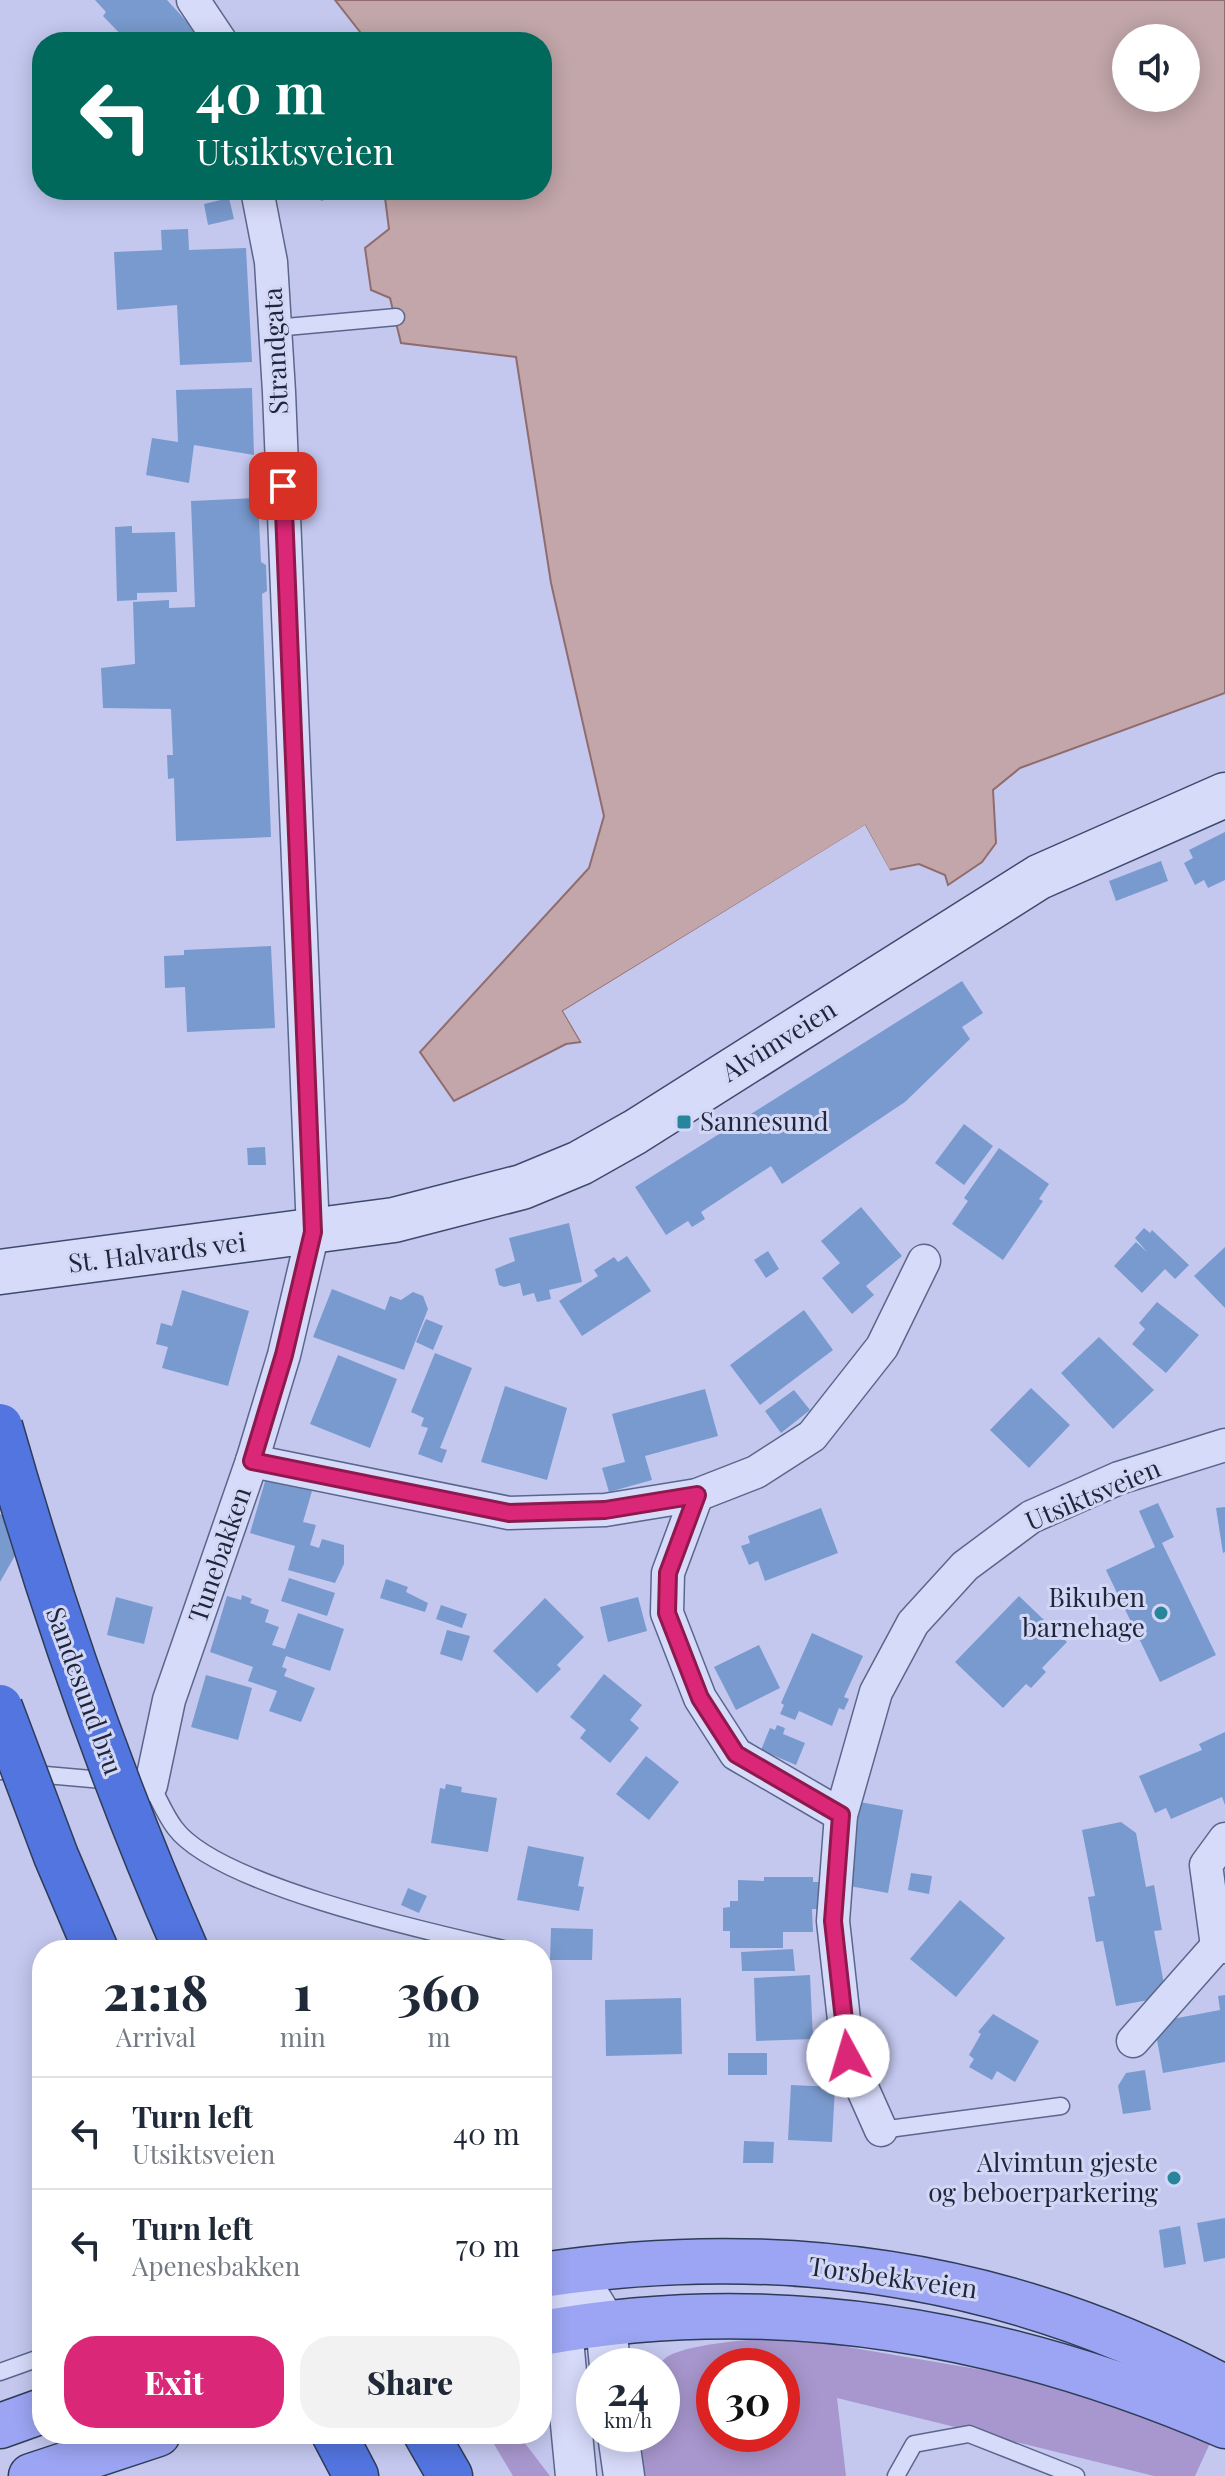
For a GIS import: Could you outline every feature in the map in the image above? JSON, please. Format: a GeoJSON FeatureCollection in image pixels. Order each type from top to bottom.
{"type":"FeatureCollection","features":[{"type":"Feature","properties":{"kind":"highway","name":"Sandesund bru"},"geometry":{"type":"LineString","coordinates":[[0,1426],[42,1574],[88,1710],[182,1940]]}},
{"type":"Feature","properties":{"kind":"highway"},"geometry":{"type":"LineString","coordinates":[[0,1707],[56,1856],[92,1940]]}},
{"type":"Feature","properties":{"kind":"highway"},"geometry":{"type":"LineString","coordinates":[[339,2444],[356,2476]]}},
{"type":"Feature","properties":{"kind":"highway"},"geometry":{"type":"LineString","coordinates":[[432,2444],[450,2476]]}},
{"type":"Feature","properties":{"kind":"main road","name":"Alvimveien"},"geometry":{"type":"LineString","coordinates":[[313,1232],[465,1204],[522,1187],[580,1163],[1039,877],[1225,795]]}},
{"type":"Feature","properties":{"kind":"main road","name":"St. Halvards vei"},"geometry":{"type":"LineString","coordinates":[[0,1272],[313,1232]]}},
{"type":"Feature","properties":{"kind":"main road","name":"Torsbekkveien"},"geometry":{"type":"LineString","coordinates":[[558,2273],[667,2262],[757,2260],[912,2275],[982,2290],[1058,2313],[1116,2334],[1225,2388]]}},
{"type":"Feature","properties":{"kind":"main road","name":"Torsbekkveien"},"geometry":{"type":"LineString","coordinates":[[552,2331],[608,2345],[720,2314],[838,2320],[930,2334],[1040,2358],[1172,2403],[1225,2426]]}},
{"type":"Feature","properties":{"kind":"main road"},"geometry":{"type":"LineString","coordinates":[[0,2426],[32,2415]]}},
{"type":"Feature","properties":{"kind":"main road"},"geometry":{"type":"LineString","coordinates":[[31,2476],[128,2444]]}},
{"type":"Feature","properties":{"kind":"street"},"geometry":{"type":"LineString","coordinates":[[193,0],[214,32]]}},
{"type":"Feature","properties":{"kind":"street","name":"Strandgata"},"geometry":{"type":"LineString","coordinates":[[259,200],[271,262],[275,328],[313,1232]]}},
{"type":"Feature","properties":{"kind":"street","name":"Tunebakken"},"geometry":{"type":"LineString","coordinates":[[151,1785],[169,1700],[252,1461],[284,1355],[313,1232]]}},
{"type":"Feature","properties":{"kind":"street"},"geometry":{"type":"LineString","coordinates":[[252,1461],[509,1513],[605,1510],[697,1495],[756,1472],[812,1436],[882,1347],[924,1261]]}},
{"type":"Feature","properties":{"kind":"street","name":"Utsiktsveien"},"geometry":{"type":"LineString","coordinates":[[881,2130],[848,2056],[833,1921],[841,1815],[876,1692],[913,1623],[965,1566],[1031,1517],[1119,1478],[1225,1445]]}},
{"type":"Feature","properties":{"kind":"street"},"geometry":{"type":"LineString","coordinates":[[697,1495],[668,1573],[667,1613],[700,1698],[736,1754],[841,1815]]}},
{"type":"Feature","properties":{"kind":"street"},"geometry":{"type":"LineString","coordinates":[[1133,2041],[1221,1947],[1206,1865],[1225,1839]]}},
{"type":"Feature","properties":{"kind":"street"},"geometry":{"type":"LineString","coordinates":[[558,2273],[552,2331],[576,2474]]}},
{"type":"Feature","properties":{"kind":"street"},"geometry":{"type":"LineString","coordinates":[[558,2273],[608,2345]]}},
{"type":"Feature","properties":{"kind":"street"},"geometry":{"type":"LineString","coordinates":[[552,2444],[576,2474]]}},
{"type":"Feature","properties":{"kind":"street"},"geometry":{"type":"LineString","coordinates":[[621,2452],[624,2476]]}},
{"type":"Feature","properties":{"kind":"lane"},"geometry":{"type":"LineString","coordinates":[[275,328],[396,317]]}},
{"type":"Feature","properties":{"kind":"lane"},"geometry":{"type":"LineString","coordinates":[[0,1771],[151,1785],[176,1829],[223,1865],[382,1922],[463,1940]]}},
{"type":"Feature","properties":{"kind":"lane"},"geometry":{"type":"LineString","coordinates":[[881,2130],[1061,2106]]}},
{"type":"Feature","properties":{"kind":"lane"},"geometry":{"type":"LineString","coordinates":[[0,2372],[32,2361]]}},
{"type":"Feature","properties":{"kind":"lane"},"geometry":{"type":"LineString","coordinates":[[896,2476],[914,2444],[969,2434],[1076,2476]]}},
{"type":"Feature","properties":{"kind":"shaded area"},"geometry":{"type":"Polygon","coordinates":[[[335,0],[1225,0],[1225,693],[1020,768],[993,790],[996,843],[982,862],[948,885],[945,875],[919,864],[889,870],[865,826],[563,1011],[581,1042],[566,1044],[454,1101],[420,1052],[589,868],[604,816],[551,583],[516,357],[401,343],[390,298],[371,290],[365,248],[389,229],[385,200],[552,200],[552,32],[360,32],[335,0]]]}},
{"type":"Feature","properties":{"kind":"shaded area"},"geometry":{"type":"Polygon","coordinates":[[[757,2339],[830,2344],[1047,2381],[1211,2441],[1195,2476],[1154,2476],[837,2398],[846,2476],[642,2476],[640,2452],[680,2452],[680,2351],[691,2348],[757,2339]]]}},
{"type":"Feature","properties":{"kind":"shaded area"},"geometry":{"type":"Polygon","coordinates":[[[494,2444],[526,2444],[550,2476],[513,2476],[494,2444]]]}},
{"type":"Feature","properties":{"kind":"pier"},"geometry":{"type":"Polygon","coordinates":[[[865,825],[892,874],[886,872],[863,831],[568,1012],[584,1040],[583,1045],[563,1011],[865,825]]]}},
{"type":"Feature","properties":{"kind":"building"},"geometry":{"type":"Polygon","coordinates":[[[95,0],[167,0],[196,32],[118,32],[103,16],[106,12],[95,0]]]}},
{"type":"Feature","properties":{"kind":"building"},"geometry":{"type":"Polygon","coordinates":[[[229,200],[234,219],[208,225],[204,204],[229,200]]]}},
{"type":"Feature","properties":{"kind":"building"},"geometry":{"type":"Polygon","coordinates":[[[188,229],[189,250],[246,248],[252,362],[180,365],[177,305],[117,310],[114,252],[162,250],[161,230],[188,229]]]}},
{"type":"Feature","properties":{"kind":"building"},"geometry":{"type":"Polygon","coordinates":[[[252,388],[254,455],[194,445],[189,483],[146,475],[152,438],[178,442],[176,390],[252,388]]]}},
{"type":"Feature","properties":{"kind":"building"},"geometry":{"type":"Polygon","coordinates":[[[258,498],[261,562],[266,565],[267,591],[262,594],[271,837],[176,841],[174,778],[168,779],[167,755],[173,755],[171,709],[103,708],[101,668],[135,664],[133,602],[169,600],[169,608],[195,607],[191,501],[258,498]]]}},
{"type":"Feature","properties":{"kind":"building"},"geometry":{"type":"Polygon","coordinates":[[[132,526],[132,533],[175,532],[177,592],[137,593],[137,600],[117,601],[115,527],[132,526]]]}},
{"type":"Feature","properties":{"kind":"building"},"geometry":{"type":"Polygon","coordinates":[[[1225,832],[1225,880],[1208,888],[1204,880],[1195,885],[1184,863],[1193,858],[1189,850],[1225,832]]]}},
{"type":"Feature","properties":{"kind":"building"},"geometry":{"type":"Polygon","coordinates":[[[1161,861],[1168,881],[1116,901],[1109,881],[1161,861]]]}},
{"type":"Feature","properties":{"kind":"building"},"geometry":{"type":"Polygon","coordinates":[[[271,946],[275,1028],[187,1032],[185,987],[165,988],[164,956],[184,955],[184,950],[271,946]]]}},
{"type":"Feature","properties":{"kind":"building"},"geometry":{"type":"Polygon","coordinates":[[[962,981],[983,1013],[962,1027],[970,1039],[905,1102],[782,1184],[771,1166],[701,1212],[705,1219],[692,1227],[688,1221],[666,1235],[635,1187],[962,981]]]}},
{"type":"Feature","properties":{"kind":"building"},"geometry":{"type":"Polygon","coordinates":[[[964,1124],[993,1146],[964,1185],[935,1163],[964,1124]]]}},
{"type":"Feature","properties":{"kind":"building"},"geometry":{"type":"Polygon","coordinates":[[[265,1147],[266,1165],[248,1165],[247,1148],[265,1147]]]}},
{"type":"Feature","properties":{"kind":"building"},"geometry":{"type":"Polygon","coordinates":[[[999,1148],[1049,1184],[1039,1199],[1043,1201],[1003,1260],[952,1224],[968,1201],[964,1198],[999,1148]]]}},
{"type":"Feature","properties":{"kind":"building"},"geometry":{"type":"Polygon","coordinates":[[[861,1207],[902,1256],[866,1286],[874,1295],[852,1314],[822,1278],[840,1263],[821,1241],[861,1207]]]}},
{"type":"Feature","properties":{"kind":"building"},"geometry":{"type":"Polygon","coordinates":[[[569,1223],[582,1282],[549,1290],[551,1299],[537,1302],[534,1293],[523,1296],[520,1283],[504,1287],[499,1285],[495,1269],[515,1261],[509,1238],[569,1223]]]}},
{"type":"Feature","properties":{"kind":"building"},"geometry":{"type":"Polygon","coordinates":[[[1144,1228],[1150,1233],[1152,1230],[1189,1265],[1175,1279],[1165,1269],[1142,1293],[1114,1266],[1136,1242],[1147,1252],[1135,1238],[1144,1228]]]}},
{"type":"Feature","properties":{"kind":"building"},"geometry":{"type":"Polygon","coordinates":[[[1225,1247],[1225,1308],[1194,1276],[1225,1247]]]}},
{"type":"Feature","properties":{"kind":"building"},"geometry":{"type":"Polygon","coordinates":[[[768,1251],[779,1269],[766,1278],[754,1260],[768,1251]]]}},
{"type":"Feature","properties":{"kind":"building"},"geometry":{"type":"Polygon","coordinates":[[[627,1256],[651,1291],[582,1336],[559,1301],[598,1276],[594,1270],[614,1257],[618,1262],[627,1256]]]}},
{"type":"Feature","properties":{"kind":"building"},"geometry":{"type":"Polygon","coordinates":[[[332,1289],[385,1310],[390,1296],[401,1300],[413,1292],[423,1296],[428,1309],[404,1370],[313,1337],[332,1289]]]}},
{"type":"Feature","properties":{"kind":"building"},"geometry":{"type":"Polygon","coordinates":[[[182,1290],[249,1311],[228,1386],[162,1368],[168,1347],[156,1344],[161,1323],[172,1326],[182,1290]]]}},
{"type":"Feature","properties":{"kind":"building"},"geometry":{"type":"Polygon","coordinates":[[[1157,1302],[1199,1335],[1166,1373],[1132,1344],[1145,1329],[1139,1323],[1157,1302]]]}},
{"type":"Feature","properties":{"kind":"building"},"geometry":{"type":"Polygon","coordinates":[[[804,1310],[833,1350],[760,1405],[730,1365],[804,1310]]]}},
{"type":"Feature","properties":{"kind":"building"},"geometry":{"type":"Polygon","coordinates":[[[426,1319],[443,1326],[433,1350],[416,1342],[426,1319]]]}},
{"type":"Feature","properties":{"kind":"building"},"geometry":{"type":"Polygon","coordinates":[[[1099,1337],[1154,1390],[1113,1429],[1061,1373],[1099,1337]]]}},
{"type":"Feature","properties":{"kind":"building"},"geometry":{"type":"Polygon","coordinates":[[[435,1353],[472,1368],[440,1448],[447,1450],[442,1463],[418,1454],[428,1428],[421,1426],[424,1418],[411,1412],[435,1353]]]}},
{"type":"Feature","properties":{"kind":"building"},"geometry":{"type":"Polygon","coordinates":[[[338,1355],[397,1379],[370,1448],[310,1424],[338,1355]]]}},
{"type":"Feature","properties":{"kind":"building"},"geometry":{"type":"Polygon","coordinates":[[[505,1386],[567,1408],[547,1480],[481,1462],[505,1386]]]}},
{"type":"Feature","properties":{"kind":"building"},"geometry":{"type":"Polygon","coordinates":[[[1031,1388],[1070,1425],[1029,1468],[990,1430],[1031,1388]]]}},
{"type":"Feature","properties":{"kind":"building"},"geometry":{"type":"Polygon","coordinates":[[[705,1389],[718,1436],[645,1456],[652,1480],[609,1492],[602,1468],[625,1462],[612,1414],[705,1389]]]}},
{"type":"Feature","properties":{"kind":"building"},"geometry":{"type":"Polygon","coordinates":[[[794,1390],[810,1410],[781,1433],[765,1411],[794,1390]]]}},
{"type":"Feature","properties":{"kind":"building"},"geometry":{"type":"Polygon","coordinates":[[[266,1478],[312,1491],[303,1522],[316,1525],[310,1545],[319,1548],[322,1539],[344,1545],[344,1564],[335,1583],[288,1570],[295,1546],[250,1533],[266,1478]]]}},
{"type":"Feature","properties":{"kind":"building"},"geometry":{"type":"Polygon","coordinates":[[[1158,1503],[1174,1537],[1162,1543],[1216,1655],[1160,1682],[1106,1570],[1155,1547],[1139,1511],[1158,1503]]]}},
{"type":"Feature","properties":{"kind":"building"},"geometry":{"type":"Polygon","coordinates":[[[1225,1507],[1225,1552],[1223,1553],[1216,1508],[1225,1507]]]}},
{"type":"Feature","properties":{"kind":"building"},"geometry":{"type":"Polygon","coordinates":[[[821,1508],[838,1553],[765,1581],[758,1561],[749,1565],[741,1546],[750,1543],[748,1536],[821,1508]]]}},
{"type":"Feature","properties":{"kind":"building"},"geometry":{"type":"Polygon","coordinates":[[[0,1514],[29,1531],[0,1582],[0,1514]]]}},
{"type":"Feature","properties":{"kind":"building"},"geometry":{"type":"Polygon","coordinates":[[[289,1578],[335,1593],[327,1616],[281,1601],[289,1578]]]}},
{"type":"Feature","properties":{"kind":"building"},"geometry":{"type":"Polygon","coordinates":[[[386,1579],[408,1587],[406,1592],[428,1603],[425,1612],[380,1598],[386,1579]]]}},
{"type":"Feature","properties":{"kind":"building"},"geometry":{"type":"Polygon","coordinates":[[[242,1595],[252,1599],[250,1603],[269,1610],[265,1622],[279,1627],[272,1645],[285,1649],[298,1613],[344,1629],[330,1671],[286,1656],[282,1667],[287,1669],[284,1676],[315,1688],[301,1722],[269,1711],[277,1691],[248,1681],[253,1667],[210,1652],[227,1596],[241,1600],[242,1595]]]}},
{"type":"Feature","properties":{"kind":"building"},"geometry":{"type":"Polygon","coordinates":[[[1019,1596],[1067,1642],[1042,1668],[1046,1672],[1031,1688],[1026,1684],[1003,1708],[955,1662],[1019,1596]]]}},
{"type":"Feature","properties":{"kind":"building"},"geometry":{"type":"Polygon","coordinates":[[[116,1597],[153,1607],[144,1644],[107,1635],[116,1597]]]}},
{"type":"Feature","properties":{"kind":"building"},"geometry":{"type":"Polygon","coordinates":[[[638,1597],[647,1631],[608,1642],[600,1607],[638,1597]]]}},
{"type":"Feature","properties":{"kind":"building"},"geometry":{"type":"Polygon","coordinates":[[[545,1598],[584,1637],[557,1665],[561,1669],[537,1693],[493,1651],[545,1598]]]}},
{"type":"Feature","properties":{"kind":"building"},"geometry":{"type":"Polygon","coordinates":[[[441,1605],[467,1614],[462,1628],[436,1619],[441,1605]]]}},
{"type":"Feature","properties":{"kind":"building"},"geometry":{"type":"Polygon","coordinates":[[[447,1630],[470,1636],[462,1661],[440,1654],[447,1630]]]}},
{"type":"Feature","properties":{"kind":"building"},"geometry":{"type":"Polygon","coordinates":[[[812,1633],[863,1656],[844,1697],[849,1699],[844,1710],[839,1708],[832,1726],[799,1711],[795,1720],[780,1714],[784,1705],[781,1703],[812,1633]]]}},
{"type":"Feature","properties":{"kind":"building"},"geometry":{"type":"Polygon","coordinates":[[[759,1645],[780,1688],[736,1710],[714,1667],[759,1645]]]}},
{"type":"Feature","properties":{"kind":"building"},"geometry":{"type":"Polygon","coordinates":[[[604,1674],[642,1705],[630,1720],[639,1728],[610,1763],[580,1738],[586,1730],[570,1717],[604,1674]]]}},
{"type":"Feature","properties":{"kind":"building"},"geometry":{"type":"Polygon","coordinates":[[[206,1675],[252,1688],[238,1740],[191,1727],[206,1675]]]}},
{"type":"Feature","properties":{"kind":"building"},"geometry":{"type":"Polygon","coordinates":[[[777,1725],[785,1728],[783,1734],[805,1743],[796,1765],[761,1750],[770,1728],[775,1730],[777,1725]]]}},
{"type":"Feature","properties":{"kind":"building"},"geometry":{"type":"Polygon","coordinates":[[[1225,1732],[1225,1805],[1222,1797],[1171,1819],[1166,1808],[1155,1813],[1139,1776],[1202,1750],[1199,1744],[1225,1732]]]}},
{"type":"Feature","properties":{"kind":"building"},"geometry":{"type":"Polygon","coordinates":[[[646,1756],[679,1782],[649,1820],[616,1794],[646,1756]]]}},
{"type":"Feature","properties":{"kind":"building"},"geometry":{"type":"Polygon","coordinates":[[[446,1784],[462,1787],[461,1792],[497,1798],[488,1852],[431,1843],[440,1788],[445,1789],[446,1784]]]}},
{"type":"Feature","properties":{"kind":"building"},"geometry":{"type":"Polygon","coordinates":[[[860,1802],[903,1810],[888,1893],[844,1885],[860,1802]]]}},
{"type":"Feature","properties":{"kind":"building"},"geometry":{"type":"Polygon","coordinates":[[[1121,1822],[1136,1833],[1146,1887],[1154,1885],[1162,1930],[1154,1931],[1164,1984],[1154,1999],[1116,2006],[1103,1941],[1096,1942],[1088,1897],[1095,1896],[1082,1830],[1121,1822]]]}},
{"type":"Feature","properties":{"kind":"building"},"geometry":{"type":"Polygon","coordinates":[[[528,1846],[584,1857],[578,1886],[584,1887],[579,1911],[517,1900],[528,1846]]]}},
{"type":"Feature","properties":{"kind":"building"},"geometry":{"type":"Polygon","coordinates":[[[911,1873],[932,1876],[929,1894],[908,1890],[911,1873]]]}},
{"type":"Feature","properties":{"kind":"building"},"geometry":{"type":"Polygon","coordinates":[[[764,1877],[813,1877],[813,1882],[819,1882],[819,1909],[812,1909],[813,1932],[783,1932],[783,1948],[730,1948],[730,1931],[723,1931],[723,1908],[730,1907],[730,1901],[738,1901],[738,1880],[764,1881],[764,1877]]]}},
{"type":"Feature","properties":{"kind":"building"},"geometry":{"type":"Polygon","coordinates":[[[408,1888],[427,1896],[419,1913],[401,1905],[408,1888]]]}},
{"type":"Feature","properties":{"kind":"building"},"geometry":{"type":"Polygon","coordinates":[[[960,1900],[1005,1938],[956,1997],[910,1959],[960,1900]]]}},
{"type":"Feature","properties":{"kind":"building"},"geometry":{"type":"Polygon","coordinates":[[[551,1928],[593,1929],[592,1960],[552,1960],[551,1928]]]}},
{"type":"Feature","properties":{"kind":"building"},"geometry":{"type":"Polygon","coordinates":[[[793,1949],[795,1971],[742,1971],[741,1952],[793,1949]]]}},
{"type":"Feature","properties":{"kind":"building"},"geometry":{"type":"Polygon","coordinates":[[[810,1975],[813,2039],[756,2041],[754,1978],[810,1975]]]}},
{"type":"Feature","properties":{"kind":"building"},"geometry":{"type":"Polygon","coordinates":[[[1225,1995],[1225,2062],[1163,2073],[1156,2034],[1167,2020],[1220,2010],[1218,1996],[1225,1995]]]}},
{"type":"Feature","properties":{"kind":"building"},"geometry":{"type":"Polygon","coordinates":[[[681,1998],[682,2054],[606,2056],[605,2000],[681,1998]]]}},
{"type":"Feature","properties":{"kind":"building"},"geometry":{"type":"Polygon","coordinates":[[[993,2014],[1039,2041],[1015,2082],[997,2071],[992,2080],[969,2067],[974,2059],[969,2055],[981,2034],[978,2032],[993,2014]]]}},
{"type":"Feature","properties":{"kind":"building"},"geometry":{"type":"Polygon","coordinates":[[[728,2053],[767,2053],[767,2075],[728,2075],[728,2053]]]}},
{"type":"Feature","properties":{"kind":"building"},"geometry":{"type":"Polygon","coordinates":[[[1145,2070],[1151,2110],[1123,2114],[1118,2086],[1126,2073],[1145,2070]]]}},
{"type":"Feature","properties":{"kind":"building"},"geometry":{"type":"Polygon","coordinates":[[[791,2085],[835,2087],[832,2142],[788,2140],[791,2085]]]}},
{"type":"Feature","properties":{"kind":"building"},"geometry":{"type":"Polygon","coordinates":[[[744,2141],[774,2142],[773,2163],[743,2163],[744,2141]]]}},
{"type":"Feature","properties":{"kind":"building"},"geometry":{"type":"Polygon","coordinates":[[[1225,2218],[1225,2258],[1204,2262],[1197,2223],[1225,2218]]]}},
{"type":"Feature","properties":{"kind":"building"},"geometry":{"type":"Polygon","coordinates":[[[1180,2226],[1186,2264],[1164,2268],[1159,2230],[1180,2226]]]}},
{"type":"Feature","properties":{"kind":"place","name":"Sannesund"},"geometry":{"type":"Point","coordinates":[684,1122]}},
{"type":"Feature","properties":{"kind":"place","name":"Bikuben barnehage"},"geometry":{"type":"Point","coordinates":[1161,1613]}},
{"type":"Feature","properties":{"kind":"place","name":"Alvimtun gjeste og beboerparkering"},"geometry":{"type":"Point","coordinates":[1174,2178]}},
{"type":"Feature","properties":{"kind":"route"},"geometry":{"type":"LineString","coordinates":[[283,486],[313,1232],[284,1355],[252,1461],[509,1513],[605,1510],[697,1495],[668,1573],[667,1613],[700,1698],[736,1754],[841,1815],[833,1921],[848,2056]]}}]}
